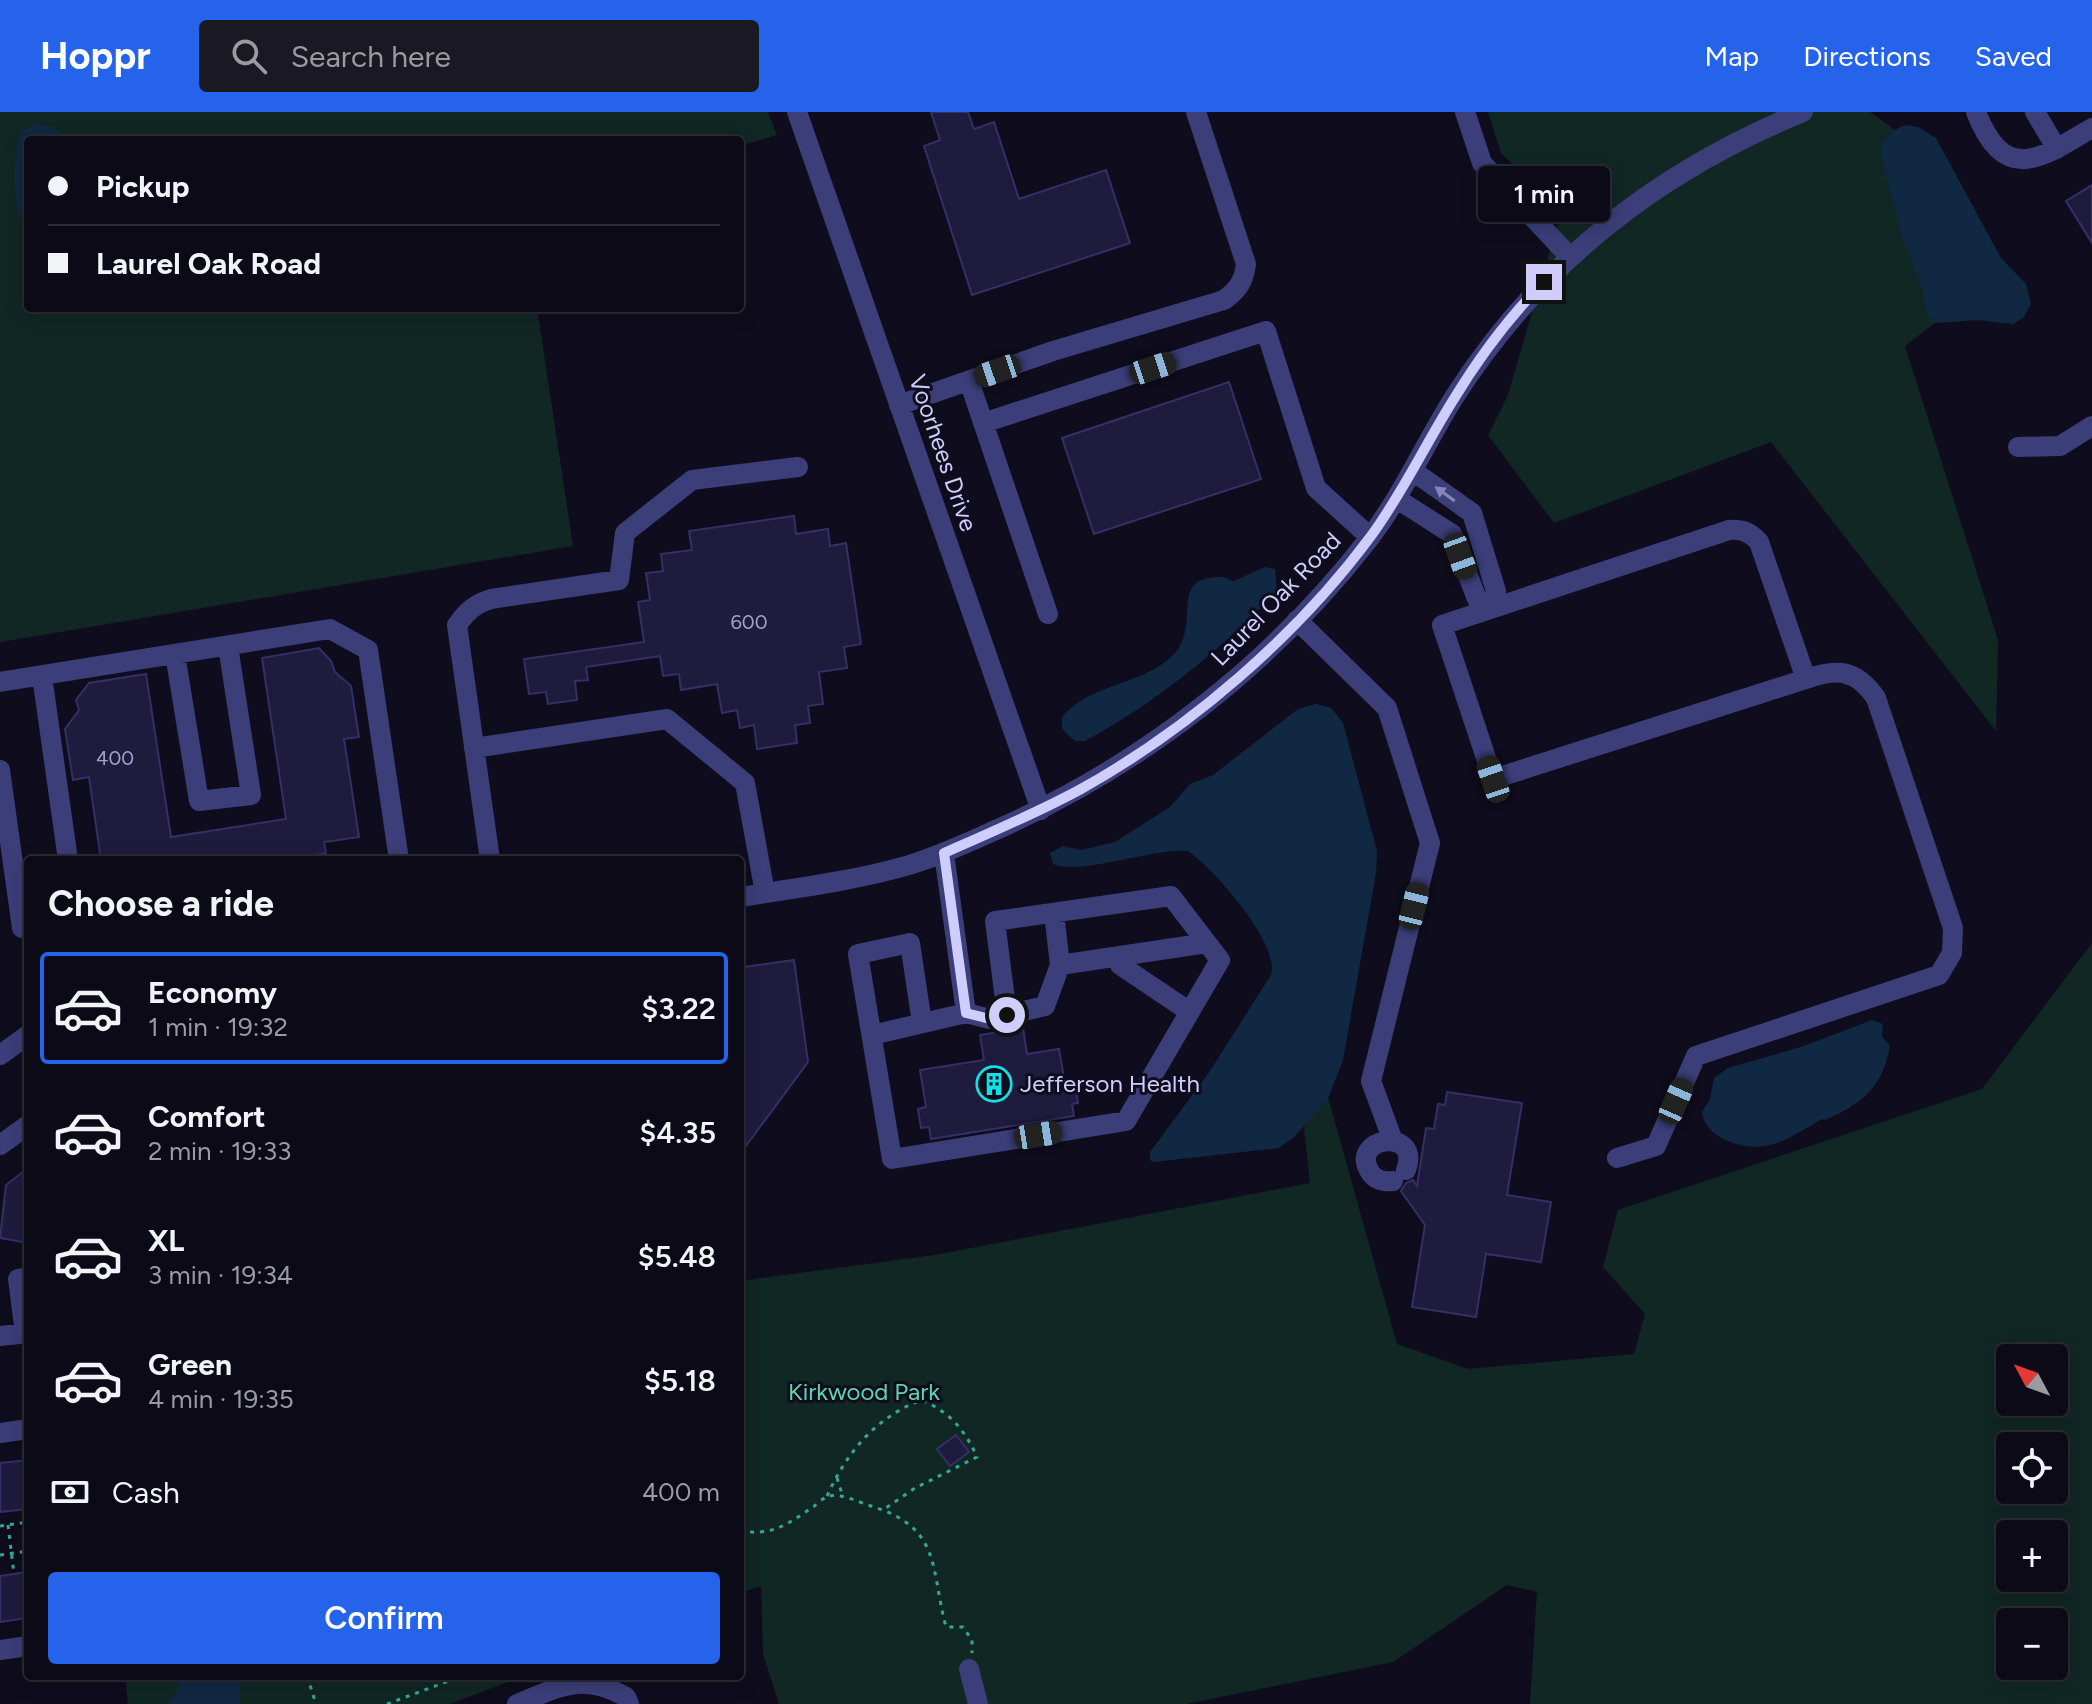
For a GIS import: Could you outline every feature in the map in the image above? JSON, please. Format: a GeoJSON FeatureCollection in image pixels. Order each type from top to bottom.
{"type":"FeatureCollection","features":[{"type":"Feature","properties":{"kind":"street","name":"Voorhees Drive"},"geometry":{"type":"LineString","coordinates":[[797,112],[1041,810]]}},
{"type":"Feature","properties":{"kind":"street"},"geometry":{"type":"LineString","coordinates":[[899,405],[1053,351],[1224,300],[1240,285],[1246,264],[1196,112]]}},
{"type":"Feature","properties":{"kind":"street"},"geometry":{"type":"LineString","coordinates":[[1465,112],[1482,163],[1570,257]]}},
{"type":"Feature","properties":{"kind":"street","name":"Laurel Oak Road"},"geometry":{"type":"LineString","coordinates":[[744,896],[857,878],[944,853],[1083,788],[1199,710],[1250,667],[1339,576],[1397,499],[1452,401],[1490,344],[1528,298],[1625,210],[1684,170],[1755,132],[1803,112]]}},
{"type":"Feature","properties":{"kind":"street"},"geometry":{"type":"LineString","coordinates":[[1976,112],[1986,136],[1996,147],[2024,159],[2039,159],[2092,128]]}},
{"type":"Feature","properties":{"kind":"street"},"geometry":{"type":"LineString","coordinates":[[2035,112],[2057,149]]}},
{"type":"Feature","properties":{"kind":"street"},"geometry":{"type":"LineString","coordinates":[[983,423],[1266,331],[1316,488],[1370,537]]}},
{"type":"Feature","properties":{"kind":"street"},"geometry":{"type":"LineString","coordinates":[[969,381],[1048,614]]}},
{"type":"Feature","properties":{"kind":"street"},"geometry":{"type":"LineString","coordinates":[[2018,447],[2060,446],[2092,426]]}},
{"type":"Feature","properties":{"kind":"street"},"geometry":{"type":"LineString","coordinates":[[489,856],[457,625],[466,613],[477,604],[491,599],[619,580],[625,533],[692,480],[798,467]]}},
{"type":"Feature","properties":{"kind":"street"},"geometry":{"type":"LineString","coordinates":[[1413,471],[1472,513],[1496,591],[1489,609]]}},
{"type":"Feature","properties":{"kind":"street"},"geometry":{"type":"LineString","coordinates":[[1397,499],[1452,534],[1477,599],[1489,609]]}},
{"type":"Feature","properties":{"kind":"street"},"geometry":{"type":"LineString","coordinates":[[1617,1158],[1656,1146],[1696,1056],[1939,975],[1952,953],[1953,928],[1876,698],[1855,677],[1841,672],[1826,672],[1806,679],[1493,779],[1442,625],[1738,529],[1753,535],[1759,542],[1806,679]]}},
{"type":"Feature","properties":{"kind":"street"},"geometry":{"type":"LineString","coordinates":[[1297,620],[1387,708],[1430,843],[1371,1081],[1393,1141],[1402,1145],[1407,1154],[1399,1176],[1377,1179],[1370,1173],[1368,1153],[1383,1140],[1393,1141]]}},
{"type":"Feature","properties":{"kind":"street"},"geometry":{"type":"LineString","coordinates":[[0,682],[330,629],[368,650],[398,856]]}},
{"type":"Feature","properties":{"kind":"street"},"geometry":{"type":"LineString","coordinates":[[175,654],[199,801],[251,795],[228,646]]}},
{"type":"Feature","properties":{"kind":"street"},"geometry":{"type":"LineString","coordinates":[[42,676],[67,856]]}},
{"type":"Feature","properties":{"kind":"street"},"geometry":{"type":"LineString","coordinates":[[474,748],[667,719],[745,783],[765,893]]}},
{"type":"Feature","properties":{"kind":"street"},"geometry":{"type":"LineString","coordinates":[[0,770],[24,922]]}},
{"type":"Feature","properties":{"kind":"street"},"geometry":{"type":"LineString","coordinates":[[944,853],[966,1013]]}},
{"type":"Feature","properties":{"kind":"street"},"geometry":{"type":"LineString","coordinates":[[922,1023],[910,943],[858,954],[892,1159],[1126,1121],[1220,960],[1171,896],[995,921],[1007,1015]]}},
{"type":"Feature","properties":{"kind":"street"},"geometry":{"type":"LineString","coordinates":[[872,1035],[966,1013],[990,1019],[1045,1006],[1060,965],[1054,913]]}},
{"type":"Feature","properties":{"kind":"street"},"geometry":{"type":"LineString","coordinates":[[0,931],[24,928]]}},
{"type":"Feature","properties":{"kind":"street"},"geometry":{"type":"LineString","coordinates":[[1060,965],[1207,943]]}},
{"type":"Feature","properties":{"kind":"street"},"geometry":{"type":"LineString","coordinates":[[1118,956],[1120,965],[1190,1012]]}},
{"type":"Feature","properties":{"kind":"street"},"geometry":{"type":"LineString","coordinates":[[0,1055],[24,1038]]}},
{"type":"Feature","properties":{"kind":"street"},"geometry":{"type":"LineString","coordinates":[[0,1145],[24,1128]]}},
{"type":"Feature","properties":{"kind":"street"},"geometry":{"type":"LineString","coordinates":[[24,1278],[18,1279],[24,1320]]}},
{"type":"Feature","properties":{"kind":"street"},"geometry":{"type":"LineString","coordinates":[[0,1336],[24,1333]]}},
{"type":"Feature","properties":{"kind":"street"},"geometry":{"type":"LineString","coordinates":[[0,1433],[24,1430]]}},
{"type":"Feature","properties":{"kind":"street"},"geometry":{"type":"LineString","coordinates":[[0,1650],[24,1647]]}},
{"type":"Feature","properties":{"kind":"street"},"geometry":{"type":"LineString","coordinates":[[969,1669],[978,1704]]}},
{"type":"Feature","properties":{"kind":"street"},"geometry":{"type":"LineString","coordinates":[[517,1704],[562,1687],[584,1683],[607,1686],[626,1697],[629,1704]]}},
{"type":"Feature","properties":{"kind":"path"},"geometry":{"type":"LineString","coordinates":[[744,1532],[761,1534],[781,1528],[827,1496],[853,1450],[876,1424],[901,1408],[921,1400],[939,1407],[968,1437],[977,1457],[915,1488],[883,1510]]}},
{"type":"Feature","properties":{"kind":"path"},"geometry":{"type":"LineString","coordinates":[[837,1475],[843,1497]]}},
{"type":"Feature","properties":{"kind":"path"},"geometry":{"type":"LineString","coordinates":[[827,1496],[843,1497],[883,1510],[909,1524],[924,1539],[935,1563],[938,1599],[946,1627],[963,1627],[972,1640],[969,1669]]}},
{"type":"Feature","properties":{"kind":"path"},"geometry":{"type":"LineString","coordinates":[[0,1526],[24,1523]]}},
{"type":"Feature","properties":{"kind":"path"},"geometry":{"type":"LineString","coordinates":[[8,1525],[14,1574]]}},
{"type":"Feature","properties":{"kind":"path"},"geometry":{"type":"LineString","coordinates":[[0,1555],[24,1552]]}},
{"type":"Feature","properties":{"kind":"path"},"geometry":{"type":"LineString","coordinates":[[308,1680],[316,1704]]}},
{"type":"Feature","properties":{"kind":"path"},"geometry":{"type":"LineString","coordinates":[[387,1704],[451,1680]]}},
{"type":"Feature","properties":{"kind":"green space"},"geometry":{"type":"Polygon","coordinates":[[[0,112],[768,112],[777,135],[744,145],[744,136],[24,136],[24,312],[538,312],[573,546],[0,642],[0,112]]]}},
{"type":"Feature","properties":{"kind":"green space"},"geometry":{"type":"Polygon","coordinates":[[[1488,112],[1870,112],[1895,130],[1936,322],[1905,346],[1998,640],[1996,731],[1771,442],[1554,523],[1488,435],[1508,395],[1561,212],[1501,153],[1488,112]]]}},
{"type":"Feature","properties":{"kind":"green space","name":"Kirkwood Park"},"geometry":{"type":"Polygon","coordinates":[[[2092,943],[2092,1704],[1530,1704],[1537,1592],[1507,1585],[1393,1662],[1186,1704],[779,1704],[763,1653],[761,1586],[744,1592],[744,1280],[935,1255],[1310,1183],[1304,1127],[1328,1097],[1397,1344],[1468,1369],[1634,1354],[1645,1314],[1603,1267],[1618,1210],[1982,1089],[2092,943]]]}},
{"type":"Feature","properties":{"kind":"green space"},"geometry":{"type":"Polygon","coordinates":[[[125,1680],[513,1680],[450,1704],[128,1704],[125,1680]]]}},
{"type":"Feature","properties":{"kind":"water"},"geometry":{"type":"Polygon","coordinates":[[[40,124],[57,130],[62,136],[24,136],[24,219],[17,207],[16,153],[19,137],[30,126],[40,124]]]}},
{"type":"Feature","properties":{"kind":"water"},"geometry":{"type":"Polygon","coordinates":[[[1907,125],[1918,127],[1936,138],[2001,258],[2026,284],[2031,304],[2024,317],[2013,324],[1978,320],[1936,323],[1926,314],[1923,290],[1901,234],[1880,152],[1890,134],[1907,125]]]}},
{"type":"Feature","properties":{"kind":"water"},"geometry":{"type":"Polygon","coordinates":[[[1265,567],[1275,569],[1277,591],[1187,674],[1137,710],[1085,741],[1075,741],[1062,729],[1062,717],[1075,705],[1089,696],[1149,672],[1175,653],[1182,643],[1188,599],[1196,583],[1219,577],[1234,581],[1265,567]]]}},
{"type":"Feature","properties":{"kind":"water"},"geometry":{"type":"Polygon","coordinates":[[[1316,704],[1331,708],[1343,723],[1377,851],[1376,873],[1343,1060],[1327,1101],[1294,1137],[1279,1148],[1153,1162],[1150,1152],[1208,1074],[1271,975],[1266,945],[1243,908],[1213,873],[1188,851],[1156,853],[1080,867],[1053,864],[1050,853],[1063,846],[1081,850],[1115,842],[1170,807],[1190,784],[1213,775],[1298,709],[1316,704]]]}},
{"type":"Feature","properties":{"kind":"water"},"geometry":{"type":"Polygon","coordinates":[[[1872,1020],[1883,1024],[1882,1036],[1890,1046],[1876,1083],[1850,1107],[1787,1139],[1755,1147],[1726,1140],[1704,1121],[1702,1112],[1710,1099],[1714,1078],[1728,1068],[1801,1047],[1872,1020]]]}},
{"type":"Feature","properties":{"kind":"water"},"geometry":{"type":"Polygon","coordinates":[[[178,1680],[240,1680],[240,1704],[169,1704],[179,1686],[178,1680]]]}},
{"type":"Feature","properties":{"kind":"building"},"geometry":{"type":"Polygon","coordinates":[[[931,112],[968,112],[974,129],[994,122],[1019,199],[1106,170],[1130,243],[972,295],[924,146],[940,140],[931,112]]]}},
{"type":"Feature","properties":{"kind":"building"},"geometry":{"type":"Polygon","coordinates":[[[2092,185],[2092,243],[2066,201],[2092,185]]]}},
{"type":"Feature","properties":{"kind":"building"},"geometry":{"type":"Polygon","coordinates":[[[1229,382],[1261,479],[1094,534],[1062,438],[1229,382]]]}},
{"type":"Feature","properties":{"kind":"building"},"geometry":{"type":"Polygon","coordinates":[[[794,516],[796,534],[828,529],[830,546],[846,543],[861,644],[844,647],[847,668],[819,672],[823,704],[808,706],[810,723],[795,725],[797,743],[757,749],[754,725],[740,728],[737,710],[722,713],[717,684],[681,690],[679,674],[663,676],[660,656],[586,667],[588,680],[575,681],[577,700],[548,704],[546,692],[529,694],[524,659],[644,642],[638,602],[650,600],[646,573],[663,571],[661,554],[692,550],[689,531],[794,516]]]}},
{"type":"Feature","properties":{"kind":"building"},"geometry":{"type":"Polygon","coordinates":[[[319,648],[331,661],[335,672],[351,686],[359,737],[344,739],[359,837],[324,842],[326,853],[311,856],[100,856],[89,777],[73,780],[65,729],[79,710],[76,700],[89,683],[146,674],[171,837],[286,819],[262,658],[319,648]]]}},
{"type":"Feature","properties":{"kind":"building"},"geometry":{"type":"Polygon","coordinates":[[[794,960],[808,1062],[744,1149],[744,967],[794,960]]]}},
{"type":"Feature","properties":{"kind":"building","name":"Jefferson Health"},"geometry":{"type":"Polygon","coordinates":[[[1023,1028],[1027,1054],[1059,1049],[1065,1084],[1075,1083],[1078,1103],[1072,1104],[1074,1116],[931,1139],[929,1127],[921,1128],[918,1109],[926,1107],[920,1070],[984,1060],[980,1035],[1023,1028]]]}},
{"type":"Feature","properties":{"kind":"building"},"geometry":{"type":"Polygon","coordinates":[[[1447,1092],[1522,1103],[1507,1195],[1551,1202],[1541,1262],[1486,1254],[1476,1317],[1412,1307],[1425,1225],[1401,1191],[1406,1183],[1413,1180],[1417,1186],[1426,1128],[1434,1129],[1438,1104],[1445,1105],[1447,1092]]]}},
{"type":"Feature","properties":{"kind":"building"},"geometry":{"type":"Polygon","coordinates":[[[24,1171],[24,1242],[0,1238],[6,1185],[24,1171]]]}},
{"type":"Feature","properties":{"kind":"building"},"geometry":{"type":"Polygon","coordinates":[[[956,1435],[969,1452],[950,1466],[937,1449],[956,1435]]]}},
{"type":"Feature","properties":{"kind":"building"},"geometry":{"type":"Polygon","coordinates":[[[24,1460],[24,1509],[0,1512],[0,1463],[24,1460]]]}},
{"type":"Feature","properties":{"kind":"building"},"geometry":{"type":"Polygon","coordinates":[[[24,1573],[24,1619],[0,1622],[0,1576],[24,1573]]]}},
{"type":"Feature","properties":{"kind":"place","name":"Jefferson Health"},"geometry":{"type":"Point","coordinates":[994,1084]}},
{"type":"Feature","properties":{"kind":"route"},"geometry":{"type":"LineString","coordinates":[[1007,1015],[990,1019],[966,1013],[944,853],[1083,788],[1199,710],[1250,667],[1339,576],[1370,537],[1397,499],[1452,401],[1490,344],[1544,282]]}}]}
